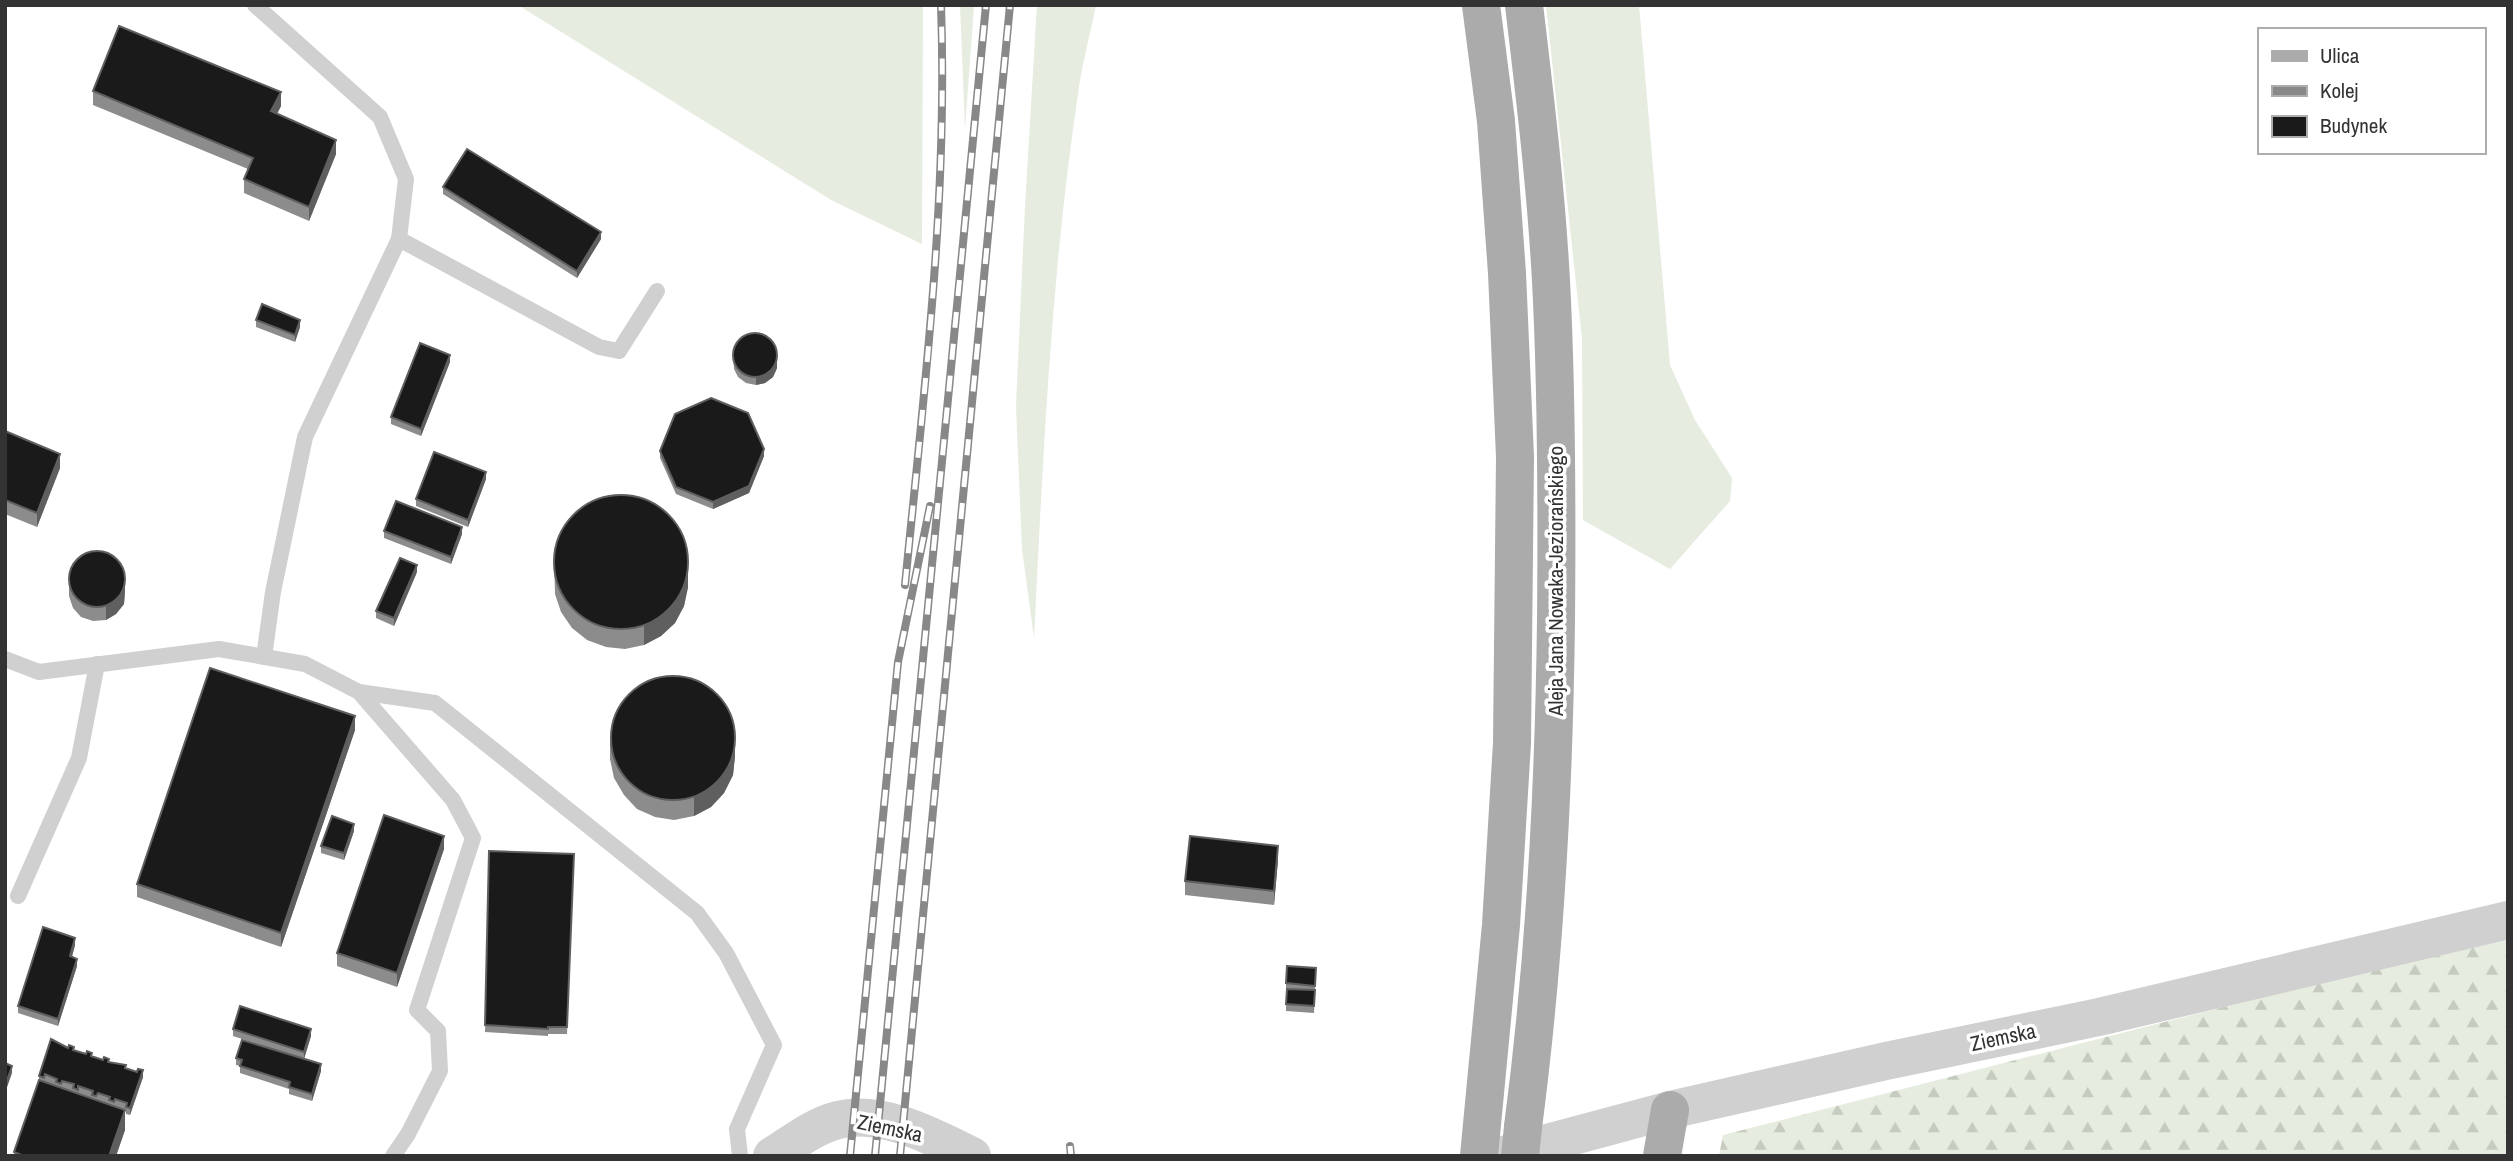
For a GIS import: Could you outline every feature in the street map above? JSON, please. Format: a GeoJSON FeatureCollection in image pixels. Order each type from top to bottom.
{"type":"FeatureCollection","features":[{"type":"Feature","properties":{"kind":"main road","name":"Aleja Jana Nowaka-Jeziorańskiego"},"geometry":{"type":"LineString","coordinates":[[1481,5],[1496,121],[1507,273],[1515,457],[1512,744],[1501,925],[1500,1146]]}},
{"type":"Feature","properties":{"kind":"main road","name":"Aleja Jana Nowaka-Jeziorańskiego"},"geometry":{"type":"LineString","coordinates":[[1500,1146],[1543,928],[1554,746],[1557,461],[1551,279],[1538,121],[1524,5]]}},
{"type":"Feature","properties":{"kind":"main road"},"geometry":{"type":"LineString","coordinates":[[1662,1156],[1670,1110]]}},
{"type":"Feature","properties":{"kind":"street","name":"Ziemska"},"geometry":{"type":"LineString","coordinates":[[1500,1146],[2110,1014],[2508,920]]}},
{"type":"Feature","properties":{"kind":"street","name":"Ziemska"},"geometry":{"type":"LineString","coordinates":[[772,1156],[826,1124],[854,1118],[918,1130],[972,1156]]}},
{"type":"Feature","properties":{"kind":"lane"},"geometry":{"type":"LineString","coordinates":[[255,5],[380,117],[405,178],[399,239],[305,437],[273,592],[264,657]]}},
{"type":"Feature","properties":{"kind":"lane"},"geometry":{"type":"LineString","coordinates":[[399,239],[599,347],[619,351],[657,290]]}},
{"type":"Feature","properties":{"kind":"lane"},"geometry":{"type":"LineString","coordinates":[[5,659],[38,672],[219,649],[305,664],[359,692],[435,703],[697,913],[726,953],[774,1045],[737,1129],[740,1156]]}},
{"type":"Feature","properties":{"kind":"lane"},"geometry":{"type":"LineString","coordinates":[[18,896],[79,758],[97,664]]}},
{"type":"Feature","properties":{"kind":"lane"},"geometry":{"type":"LineString","coordinates":[[359,692],[453,800],[473,838],[417,1010],[438,1031],[440,1070],[408,1134],[393,1156]]}},
{"type":"Feature","properties":{"kind":"green space"},"geometry":{"type":"Polygon","coordinates":[[[518,5],[923,5],[922,244],[831,200],[518,5]]]}},
{"type":"Feature","properties":{"kind":"green space"},"geometry":{"type":"Polygon","coordinates":[[[960,5],[974,5],[965,129],[960,5]]]}},
{"type":"Feature","properties":{"kind":"green space"},"geometry":{"type":"Polygon","coordinates":[[[1037,5],[1096,5],[1080,83],[1061,229],[1049,366],[1034,638],[1022,549],[1016,407],[1037,5]]]}},
{"type":"Feature","properties":{"kind":"green space"},"geometry":{"type":"Polygon","coordinates":[[[1546,5],[1639,5],[1670,365],[1695,420],[1732,478],[1730,501],[1670,569],[1583,520],[1582,339],[1546,5]]]}},
{"type":"Feature","properties":{"kind":"green space"},"geometry":{"type":"Polygon","coordinates":[[[2508,934],[2508,1156],[1719,1156],[1723,1135],[2508,934]]]}},
{"type":"Feature","properties":{"kind":"building"},"geometry":{"type":"Polygon","coordinates":[[[119,26],[281,92],[271,111],[336,140],[309,207],[244,179],[253,158],[93,91],[119,26]]]}},
{"type":"Feature","properties":{"kind":"building"},"geometry":{"type":"Polygon","coordinates":[[[467,149],[601,232],[577,271],[443,187],[467,149]]]}},
{"type":"Feature","properties":{"kind":"building"},"geometry":{"type":"Polygon","coordinates":[[[262,304],[300,320],[295,335],[256,320],[262,304]]]}},
{"type":"Feature","properties":{"kind":"building"},"geometry":{"type":"Polygon","coordinates":[[[755,333],[764,334],[771,339],[776,346],[776,364],[771,371],[764,376],[755,377],[746,376],[739,371],[734,364],[733,355],[734,346],[739,339],[746,334],[755,333]]]}},
{"type":"Feature","properties":{"kind":"building"},"geometry":{"type":"Polygon","coordinates":[[[420,343],[450,355],[421,429],[391,417],[420,343]]]}},
{"type":"Feature","properties":{"kind":"building"},"geometry":{"type":"Polygon","coordinates":[[[711,398],[748,413],[764,449],[749,486],[713,502],[676,487],[660,451],[675,414],[711,398]]]}},
{"type":"Feature","properties":{"kind":"building"},"geometry":{"type":"Polygon","coordinates":[[[5,431],[60,454],[37,513],[5,500],[5,431]]]}},
{"type":"Feature","properties":{"kind":"building"},"geometry":{"type":"Polygon","coordinates":[[[434,452],[486,472],[468,520],[416,499],[434,452]]]}},
{"type":"Feature","properties":{"kind":"building"},"geometry":{"type":"Polygon","coordinates":[[[621,495],[647,500],[668,515],[683,536],[688,562],[683,588],[668,609],[647,624],[621,629],[595,624],[574,609],[559,588],[554,562],[559,536],[574,515],[595,500],[621,495]]]}},
{"type":"Feature","properties":{"kind":"building"},"geometry":{"type":"Polygon","coordinates":[[[396,501],[462,527],[451,557],[384,531],[396,501]]]}},
{"type":"Feature","properties":{"kind":"building"},"geometry":{"type":"Polygon","coordinates":[[[97,551],[108,553],[117,559],[123,568],[123,590],[117,599],[108,605],[97,607],[86,605],[77,599],[71,590],[69,579],[71,568],[77,559],[86,553],[97,551]]]}},
{"type":"Feature","properties":{"kind":"building"},"geometry":{"type":"Polygon","coordinates":[[[400,558],[417,565],[394,618],[376,611],[400,558]]]}},
{"type":"Feature","properties":{"kind":"building"},"geometry":{"type":"Polygon","coordinates":[[[210,668],[355,716],[281,933],[137,884],[210,668]]]}},
{"type":"Feature","properties":{"kind":"building"},"geometry":{"type":"Polygon","coordinates":[[[673,676],[697,681],[717,694],[730,714],[735,738],[730,762],[717,782],[697,795],[673,800],[649,795],[629,782],[616,762],[611,738],[616,714],[629,694],[649,681],[673,676]]]}},
{"type":"Feature","properties":{"kind":"building"},"geometry":{"type":"Polygon","coordinates":[[[384,815],[444,836],[397,973],[337,953],[384,815]]]}},
{"type":"Feature","properties":{"kind":"building"},"geometry":{"type":"Polygon","coordinates":[[[332,816],[354,824],[344,853],[321,846],[332,816]]]}},
{"type":"Feature","properties":{"kind":"building"},"geometry":{"type":"Polygon","coordinates":[[[1190,836],[1278,846],[1274,891],[1185,881],[1190,836]]]}},
{"type":"Feature","properties":{"kind":"building"},"geometry":{"type":"Polygon","coordinates":[[[489,851],[574,854],[567,1027],[548,1029],[485,1025],[489,851]]]}},
{"type":"Feature","properties":{"kind":"building"},"geometry":{"type":"Polygon","coordinates":[[[43,927],[75,938],[70,956],[77,959],[58,1019],[18,1006],[43,927]]]}},
{"type":"Feature","properties":{"kind":"building"},"geometry":{"type":"Polygon","coordinates":[[[1287,966],[1316,968],[1315,986],[1286,983],[1287,966]]]}},
{"type":"Feature","properties":{"kind":"building"},"geometry":{"type":"Polygon","coordinates":[[[1287,989],[1315,990],[1314,1006],[1286,1004],[1287,989]]]}},
{"type":"Feature","properties":{"kind":"building"},"geometry":{"type":"Polygon","coordinates":[[[240,1006],[311,1029],[304,1052],[233,1029],[240,1006]]]}},
{"type":"Feature","properties":{"kind":"building"},"geometry":{"type":"Polygon","coordinates":[[[51,1039],[68,1048],[69,1045],[74,1047],[73,1050],[86,1054],[87,1051],[92,1053],[91,1056],[103,1060],[104,1057],[109,1059],[108,1062],[126,1065],[125,1068],[137,1072],[138,1069],[143,1070],[130,1108],[126,1107],[127,1103],[109,1100],[110,1097],[98,1093],[96,1096],[92,1095],[93,1091],[78,1086],[78,1090],[73,1088],[74,1084],[62,1081],[61,1084],[56,1082],[57,1079],[45,1074],[44,1078],[39,1076],[51,1039]]]}},
{"type":"Feature","properties":{"kind":"building"},"geometry":{"type":"Polygon","coordinates":[[[242,1040],[321,1064],[312,1094],[289,1087],[290,1082],[240,1066],[242,1060],[236,1058],[242,1040]]]}},
{"type":"Feature","properties":{"kind":"building"},"geometry":{"type":"Polygon","coordinates":[[[5,1063],[12,1066],[5,1086],[5,1063]]]}},
{"type":"Feature","properties":{"kind":"building"},"geometry":{"type":"Polygon","coordinates":[[[39,1080],[125,1110],[109,1156],[24,1156],[14,1152],[39,1080]]]}},
{"type":"Feature","properties":{"kind":"railway"},"geometry":{"type":"LineString","coordinates":[[905,585],[927,368],[938,223],[941,5]]}},
{"type":"Feature","properties":{"kind":"railway"},"geometry":{"type":"LineString","coordinates":[[875,1156],[986,5]]}},
{"type":"Feature","properties":{"kind":"railway"},"geometry":{"type":"LineString","coordinates":[[900,1156],[1010,5]]}},
{"type":"Feature","properties":{"kind":"railway"},"geometry":{"type":"LineString","coordinates":[[850,1156],[898,662],[930,506]]}},
{"type":"Feature","properties":{"kind":"railway"},"geometry":{"type":"LineString","coordinates":[[1070,1146],[1071,1156]]}}]}
